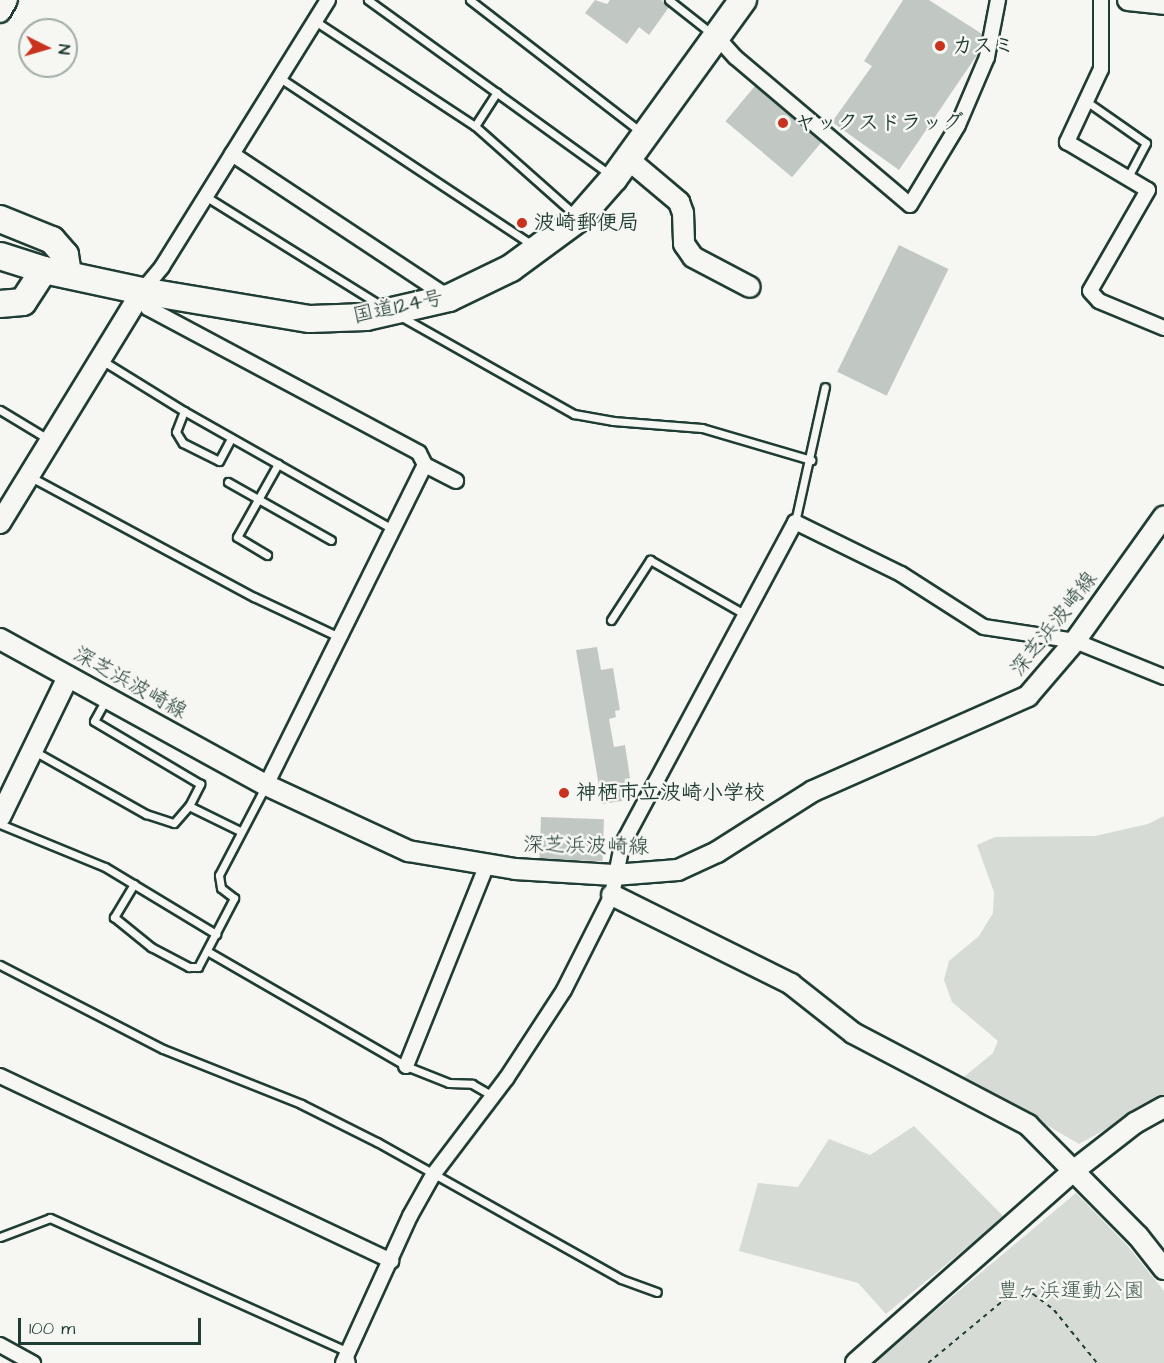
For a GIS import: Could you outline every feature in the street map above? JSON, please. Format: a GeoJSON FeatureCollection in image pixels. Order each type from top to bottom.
{"type":"FeatureCollection","features":[{"type":"Feature","properties":{"kind":"highway","name":"国道124号"},"geometry":{"type":"LineString","coordinates":[[7,259],[56,273],[142,291],[310,319],[394,312],[448,298],[479,286],[539,250],[579,218],[621,168],[743,0]]}},
{"type":"Feature","properties":{"kind":"highway"},"geometry":{"type":"LineString","coordinates":[[1,219],[18,232],[7,259]]}},
{"type":"Feature","properties":{"kind":"highway"},"geometry":{"type":"LineString","coordinates":[[0,304],[23,302],[56,273],[65,255],[52,240],[1,219]]}},
{"type":"Feature","properties":{"kind":"main road"},"geometry":{"type":"LineString","coordinates":[[0,12],[7,0]]}},
{"type":"Feature","properties":{"kind":"main road"},"geometry":{"type":"LineString","coordinates":[[1128,0],[1164,3]]}},
{"type":"Feature","properties":{"kind":"main road"},"geometry":{"type":"LineString","coordinates":[[621,168],[679,202],[683,213],[684,244],[693,257],[750,287]]}},
{"type":"Feature","properties":{"kind":"main road"},"geometry":{"type":"LineString","coordinates":[[0,523],[142,291]]}},
{"type":"Feature","properties":{"kind":"main road","name":"深芝浜波崎線"},"geometry":{"type":"LineString","coordinates":[[0,639],[266,785],[408,851],[487,865],[614,875],[678,870],[717,852],[813,791],[991,716],[1028,696],[1075,641],[1164,516]]}},
{"type":"Feature","properties":{"kind":"main road"},"geometry":{"type":"LineString","coordinates":[[0,817],[68,677]]}},
{"type":"Feature","properties":{"kind":"main road"},"geometry":{"type":"LineString","coordinates":[[612,895],[791,984],[853,1033],[1028,1125],[1072,1172],[1138,1236],[1164,1269]]}},
{"type":"Feature","properties":{"kind":"main road"},"geometry":{"type":"LineString","coordinates":[[856,1363],[1072,1172],[1135,1123],[1164,1107]]}},
{"type":"Feature","properties":{"kind":"street"},"geometry":{"type":"LineString","coordinates":[[328,0],[158,273],[142,291],[147,308],[419,453],[425,465],[456,481]]}},
{"type":"Feature","properties":{"kind":"street"},"geometry":{"type":"LineString","coordinates":[[717,37],[735,57],[910,205],[958,125],[987,57],[998,0]]}},
{"type":"Feature","properties":{"kind":"street"},"geometry":{"type":"LineString","coordinates":[[1101,0],[1101,69],[1067,142],[1148,190],[1090,291],[1099,301],[1164,328]]}},
{"type":"Feature","properties":{"kind":"street"},"geometry":{"type":"LineString","coordinates":[[232,154],[448,298]]}},
{"type":"Feature","properties":{"kind":"street"},"geometry":{"type":"LineString","coordinates":[[266,785],[425,465]]}},
{"type":"Feature","properties":{"kind":"street"},"geometry":{"type":"LineString","coordinates":[[348,1359],[410,1216],[433,1175],[493,1096],[564,990],[612,895],[614,875],[622,845],[795,522],[901,574],[984,627],[1075,641],[1164,677]]}},
{"type":"Feature","properties":{"kind":"street"},"geometry":{"type":"LineString","coordinates":[[406,1066],[487,865]]}},
{"type":"Feature","properties":{"kind":"street"},"geometry":{"type":"LineString","coordinates":[[0,1076],[391,1261]]}},
{"type":"Feature","properties":{"kind":"street"},"geometry":{"type":"LineString","coordinates":[[0,1345],[33,1363]]}},
{"type":"Feature","properties":{"kind":"lane"},"geometry":{"type":"LineString","coordinates":[[368,0],[497,92],[621,168]]}},
{"type":"Feature","properties":{"kind":"lane"},"geometry":{"type":"LineString","coordinates":[[470,0],[645,136]]}},
{"type":"Feature","properties":{"kind":"lane"},"geometry":{"type":"LineString","coordinates":[[669,0],[717,37]]}},
{"type":"Feature","properties":{"kind":"lane"},"geometry":{"type":"LineString","coordinates":[[315,21],[475,126],[579,218]]}},
{"type":"Feature","properties":{"kind":"lane"},"geometry":{"type":"LineString","coordinates":[[280,78],[539,250]]}},
{"type":"Feature","properties":{"kind":"lane"},"geometry":{"type":"LineString","coordinates":[[475,126],[497,92]]}},
{"type":"Feature","properties":{"kind":"lane"},"geometry":{"type":"LineString","coordinates":[[1086,101],[1146,143],[1127,178]]}},
{"type":"Feature","properties":{"kind":"lane"},"geometry":{"type":"LineString","coordinates":[[206,196],[394,312],[574,414],[613,421],[702,428],[811,460]]}},
{"type":"Feature","properties":{"kind":"lane"},"geometry":{"type":"LineString","coordinates":[[100,359],[184,411],[394,530]]}},
{"type":"Feature","properties":{"kind":"lane"},"geometry":{"type":"LineString","coordinates":[[795,522],[811,460],[825,387]]}},
{"type":"Feature","properties":{"kind":"lane"},"geometry":{"type":"LineString","coordinates":[[0,410],[50,441]]}},
{"type":"Feature","properties":{"kind":"lane"},"geometry":{"type":"LineString","coordinates":[[184,411],[176,432],[183,443],[219,461],[231,438]]}},
{"type":"Feature","properties":{"kind":"lane"},"geometry":{"type":"LineString","coordinates":[[267,555],[237,537],[278,465]]}},
{"type":"Feature","properties":{"kind":"lane"},"geometry":{"type":"LineString","coordinates":[[28,476],[254,597],[339,637]]}},
{"type":"Feature","properties":{"kind":"lane"},"geometry":{"type":"LineString","coordinates":[[228,482],[331,540]]}},
{"type":"Feature","properties":{"kind":"lane"},"geometry":{"type":"LineString","coordinates":[[610,620],[650,560],[747,615]]}},
{"type":"Feature","properties":{"kind":"lane"},"geometry":{"type":"LineString","coordinates":[[32,750],[146,814],[174,823],[189,806],[200,784],[94,721],[107,698]]}},
{"type":"Feature","properties":{"kind":"lane"},"geometry":{"type":"LineString","coordinates":[[134,884],[114,917],[151,947],[189,967],[198,967],[234,898],[221,888],[219,875],[266,785]]}},
{"type":"Feature","properties":{"kind":"lane"},"geometry":{"type":"LineString","coordinates":[[189,806],[240,831]]}},
{"type":"Feature","properties":{"kind":"lane"},"geometry":{"type":"LineString","coordinates":[[0,824],[105,867],[216,934]]}},
{"type":"Feature","properties":{"kind":"lane"},"geometry":{"type":"LineString","coordinates":[[207,951],[406,1066],[449,1083],[472,1084],[493,1096]]}},
{"type":"Feature","properties":{"kind":"lane"},"geometry":{"type":"LineString","coordinates":[[0,965],[163,1049],[310,1109],[621,1279],[657,1292]]}},
{"type":"Feature","properties":{"kind":"lane"},"geometry":{"type":"LineString","coordinates":[[0,1237],[50,1218],[348,1359]]}},
{"type":"Feature","properties":{"kind":"path"},"geometry":{"type":"LineString","coordinates":[[928,1363],[1004,1300],[1033,1294],[1054,1310],[1097,1363]]}},
{"type":"Feature","properties":{"kind":"green space"},"geometry":{"type":"Polygon","coordinates":[[[1164,816],[1164,1097],[1079,1144],[964,1077],[993,1053],[998,1041],[952,1002],[944,980],[949,961],[979,936],[993,913],[994,892],[977,845],[995,837],[1095,836],[1148,824],[1164,816]]]}},
{"type":"Feature","properties":{"kind":"green space"},"geometry":{"type":"Polygon","coordinates":[[[914,1126],[1004,1217],[886,1314],[858,1283],[739,1251],[758,1183],[798,1187],[829,1139],[870,1155],[914,1126]]]}},
{"type":"Feature","properties":{"kind":"green space","name":"豊ヶ浜運動公園"},"geometry":{"type":"Polygon","coordinates":[[[1076,1193],[1126,1244],[1164,1291],[1164,1363],[873,1363],[1076,1193]]]}},
{"type":"Feature","properties":{"kind":"building"},"geometry":{"type":"Polygon","coordinates":[[[595,0],[607,4],[610,0],[661,0],[669,7],[649,35],[639,27],[627,44],[585,13],[595,0]]]}},
{"type":"Feature","properties":{"kind":"building"},"geometry":{"type":"Polygon","coordinates":[[[903,0],[929,0],[982,34],[979,52],[899,170],[832,122],[872,66],[864,61],[903,0]]]}},
{"type":"Feature","properties":{"kind":"building"},"geometry":{"type":"Polygon","coordinates":[[[755,86],[822,142],[792,177],[725,121],[755,86]]]}},
{"type":"Feature","properties":{"kind":"building"},"geometry":{"type":"Polygon","coordinates":[[[899,245],[948,269],[887,396],[837,372],[899,245]]]}},
{"type":"Feature","properties":{"kind":"building"},"geometry":{"type":"Polygon","coordinates":[[[597,647],[601,670],[613,668],[620,710],[615,711],[616,717],[609,719],[614,747],[625,745],[630,778],[625,779],[622,801],[602,804],[576,650],[597,647]]]}},
{"type":"Feature","properties":{"kind":"building"},"geometry":{"type":"Polygon","coordinates":[[[541,817],[604,819],[602,861],[540,859],[541,817]]]}},
{"type":"Feature","properties":{"kind":"place","name":"カスミ"},"geometry":{"type":"Point","coordinates":[940,46]}},
{"type":"Feature","properties":{"kind":"place","name":"ヤックスドラッグ"},"geometry":{"type":"Point","coordinates":[783,123]}},
{"type":"Feature","properties":{"kind":"place","name":"波崎郵便局"},"geometry":{"type":"Point","coordinates":[522,223]}},
{"type":"Feature","properties":{"kind":"place","name":"神栖市立波崎小学校"},"geometry":{"type":"Point","coordinates":[564,793]}}]}
